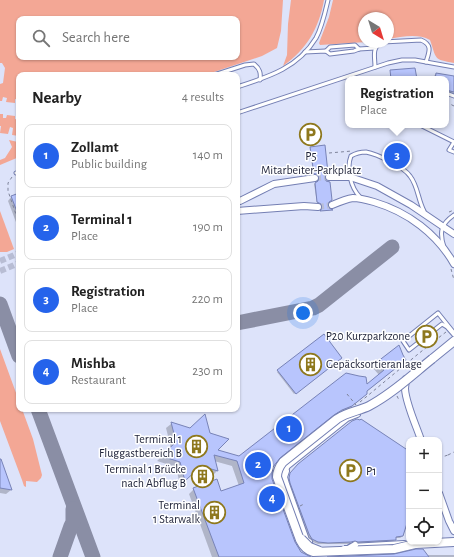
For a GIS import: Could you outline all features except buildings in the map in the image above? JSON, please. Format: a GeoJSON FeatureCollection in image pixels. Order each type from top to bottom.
{"type":"FeatureCollection","features":[{"type":"Feature","properties":{"kind":"street"},"geometry":{"type":"LineString","coordinates":[[329,177],[350,177],[377,186],[411,205],[454,234]]}},
{"type":"Feature","properties":{"kind":"street"},"geometry":{"type":"LineString","coordinates":[[240,201],[274,184],[315,178]]}},
{"type":"Feature","properties":{"kind":"street"},"geometry":{"type":"LineString","coordinates":[[332,205],[348,199],[363,199],[399,211],[412,219],[433,236],[454,264]]}},
{"type":"Feature","properties":{"kind":"street"},"geometry":{"type":"LineString","coordinates":[[240,211],[304,206],[318,207]]}},
{"type":"Feature","properties":{"kind":"street"},"geometry":{"type":"LineString","coordinates":[[406,542],[355,545],[348,549],[320,550],[310,546],[302,538],[281,476],[287,466],[348,418],[370,409],[407,376],[454,340]]}},
{"type":"Feature","properties":{"kind":"street"},"geometry":{"type":"LineString","coordinates":[[454,340],[397,387],[364,408],[345,414],[337,419],[283,462],[279,467],[277,474],[300,540],[310,551],[320,552],[394,549],[415,544],[454,542]]}},
{"type":"Feature","properties":{"kind":"street"},"geometry":{"type":"LineString","coordinates":[[407,376],[405,388],[411,412],[420,437]]}},
{"type":"Feature","properties":{"kind":"street"},"geometry":{"type":"LineString","coordinates":[[287,466],[284,477],[286,484],[306,540],[312,545],[320,548],[406,544]]}},
{"type":"Feature","properties":{"kind":"street"},"geometry":{"type":"LineString","coordinates":[[442,502],[449,522],[454,530]]}},
{"type":"Feature","properties":{"kind":"street"},"geometry":{"type":"LineString","coordinates":[[442,540],[454,538]]}},
{"type":"Feature","properties":{"kind":"lane"},"geometry":{"type":"LineString","coordinates":[[240,86],[260,80],[285,69],[297,60],[316,38],[323,20],[328,0]]}},
{"type":"Feature","properties":{"kind":"lane"},"geometry":{"type":"LineString","coordinates":[[394,41],[421,40],[427,43],[429,52],[426,62]]}},
{"type":"Feature","properties":{"kind":"lane"},"geometry":{"type":"LineString","coordinates":[[326,51],[330,47],[355,45],[359,49]]}},
{"type":"Feature","properties":{"kind":"lane"},"geometry":{"type":"LineString","coordinates":[[305,52],[326,51],[330,54],[375,48],[375,67]]}},
{"type":"Feature","properties":{"kind":"lane"},"geometry":{"type":"LineString","coordinates":[[348,76],[402,60],[415,60],[454,67]]}},
{"type":"Feature","properties":{"kind":"lane"},"geometry":{"type":"LineString","coordinates":[[223,72],[245,65],[254,64],[260,73],[260,80]]}},
{"type":"Feature","properties":{"kind":"lane"},"geometry":{"type":"LineString","coordinates":[[240,112],[345,77]]}},
{"type":"Feature","properties":{"kind":"lane"},"geometry":{"type":"LineString","coordinates":[[426,128],[454,142],[448,150],[454,152]]}},
{"type":"Feature","properties":{"kind":"lane"},"geometry":{"type":"LineString","coordinates":[[363,199],[353,188],[350,177],[349,162],[351,156],[354,154],[365,152],[387,160],[404,170],[410,176],[416,188],[423,210],[427,216]]}},
{"type":"Feature","properties":{"kind":"lane"},"geometry":{"type":"LineString","coordinates":[[445,250],[442,238],[442,226],[454,215]]}},
{"type":"Feature","properties":{"kind":"lane"},"geometry":{"type":"LineString","coordinates":[[438,313],[454,334],[442,324],[410,350],[403,341],[438,313]]}},
{"type":"Feature","properties":{"kind":"path"},"geometry":{"type":"LineString","coordinates":[[329,153],[357,150]]}},
{"type":"Feature","properties":{"kind":"path"},"geometry":{"type":"LineString","coordinates":[[16,174],[9,181],[8,191],[16,214]]}},
{"type":"Feature","properties":{"kind":"path"},"geometry":{"type":"LineString","coordinates":[[447,215],[454,210]]}},
{"type":"Feature","properties":{"kind":"path"},"geometry":{"type":"LineString","coordinates":[[347,394],[356,405],[411,359],[449,330]]}},
{"type":"Feature","properties":{"kind":"path"},"geometry":{"type":"LineString","coordinates":[[442,457],[454,452]]}},
{"type":"Feature","properties":{"kind":"shaded area"},"geometry":{"type":"Polygon","coordinates":[[[0,0],[283,0],[281,31],[277,48],[262,56],[214,72],[16,72],[15,103],[6,102],[7,98],[3,97],[2,101],[0,101],[0,84],[3,83],[5,68],[2,63],[0,63],[0,0]]]}},
{"type":"Feature","properties":{"kind":"shaded area"},"geometry":{"type":"Polygon","coordinates":[[[291,0],[324,0],[319,20],[311,37],[299,52],[283,66],[287,55],[288,24],[291,0]]]}},
{"type":"Feature","properties":{"kind":"shaded area"},"geometry":{"type":"Polygon","coordinates":[[[333,0],[454,0],[454,63],[442,61],[437,58],[430,40],[409,36],[394,38],[394,12],[358,12],[358,43],[320,45],[319,43],[329,17],[333,0]]]}},
{"type":"Feature","properties":{"kind":"shaded area"},"geometry":{"type":"Polygon","coordinates":[[[0,114],[3,114],[3,118],[6,118],[7,115],[15,116],[16,136],[12,135],[13,128],[10,127],[8,134],[0,133],[0,114]]]}},
{"type":"Feature","properties":{"kind":"shaded area"},"geometry":{"type":"Polygon","coordinates":[[[9,140],[16,142],[16,158],[0,165],[0,160],[5,158],[12,147],[9,140]]]}},
{"type":"Feature","properties":{"kind":"shaded area"},"geometry":{"type":"Polygon","coordinates":[[[0,211],[14,249],[7,252],[0,252],[0,211]]]}},
{"type":"Feature","properties":{"kind":"shaded area"},"geometry":{"type":"Polygon","coordinates":[[[0,349],[16,393],[16,412],[23,412],[33,439],[42,475],[37,482],[26,481],[26,487],[24,486],[0,421],[0,349]]]}},
{"type":"Feature","properties":{"kind":"taxiway"},"geometry":{"type":"LineString","coordinates":[[240,322],[313,308],[319,305],[392,247]]}},
{"type":"Feature","properties":{"kind":"taxiway"},"geometry":{"type":"LineString","coordinates":[[0,304],[16,348]]}},
{"type":"Feature","properties":{"kind":"taxiway"},"geometry":{"type":"LineString","coordinates":[[39,412],[93,557]]}},
{"type":"Feature","properties":{"kind":"taxiway"},"geometry":{"type":"LineString","coordinates":[[60,557],[73,522],[73,509]]}},
{"type":"Feature","properties":{"kind":"tunnel"},"geometry":{"type":"LineString","coordinates":[[315,178],[329,177]]}},
{"type":"Feature","properties":{"kind":"tunnel"},"geometry":{"type":"LineString","coordinates":[[318,207],[332,205]]}},
{"type":"Feature","properties":{"kind":"tunnel"},"geometry":{"type":"LineString","coordinates":[[0,261],[16,254]]}},
{"type":"Feature","properties":{"kind":"tunnel"},"geometry":{"type":"LineString","coordinates":[[0,271],[16,264]]}},
{"type":"Feature","properties":{"kind":"place","name":"P5 Mitarbeiter-Parkplatz"},"geometry":{"type":"Point","coordinates":[311,135]}},
{"type":"Feature","properties":{"kind":"place","name":"Registration"},"geometry":{"type":"Point","coordinates":[397,156]}},
{"type":"Feature","properties":{"kind":"place","name":"P20 Kurzparkzone"},"geometry":{"type":"Point","coordinates":[426,336]}},
{"type":"Feature","properties":{"kind":"place","name":"Gepäcksortieranlage"},"geometry":{"type":"Point","coordinates":[310,364]}},
{"type":"Feature","properties":{"kind":"place","name":"Zollamt"},"geometry":{"type":"Point","coordinates":[289,429]}},
{"type":"Feature","properties":{"kind":"place","name":"Terminal 1 Fluggastbereich B"},"geometry":{"type":"Point","coordinates":[197,446]}},
{"type":"Feature","properties":{"kind":"place","name":"Terminal 1"},"geometry":{"type":"Point","coordinates":[258,465]}},
{"type":"Feature","properties":{"kind":"place","name":"P1"},"geometry":{"type":"Point","coordinates":[350,471]}},
{"type":"Feature","properties":{"kind":"place","name":"Terminal 1 Brücke nach Abflug B"},"geometry":{"type":"Point","coordinates":[202,476]}},
{"type":"Feature","properties":{"kind":"place","name":"Mishba"},"geometry":{"type":"Point","coordinates":[272,499]}},
{"type":"Feature","properties":{"kind":"place","name":"Terminal 1 Starwalk"},"geometry":{"type":"Point","coordinates":[215,512]}}]}
